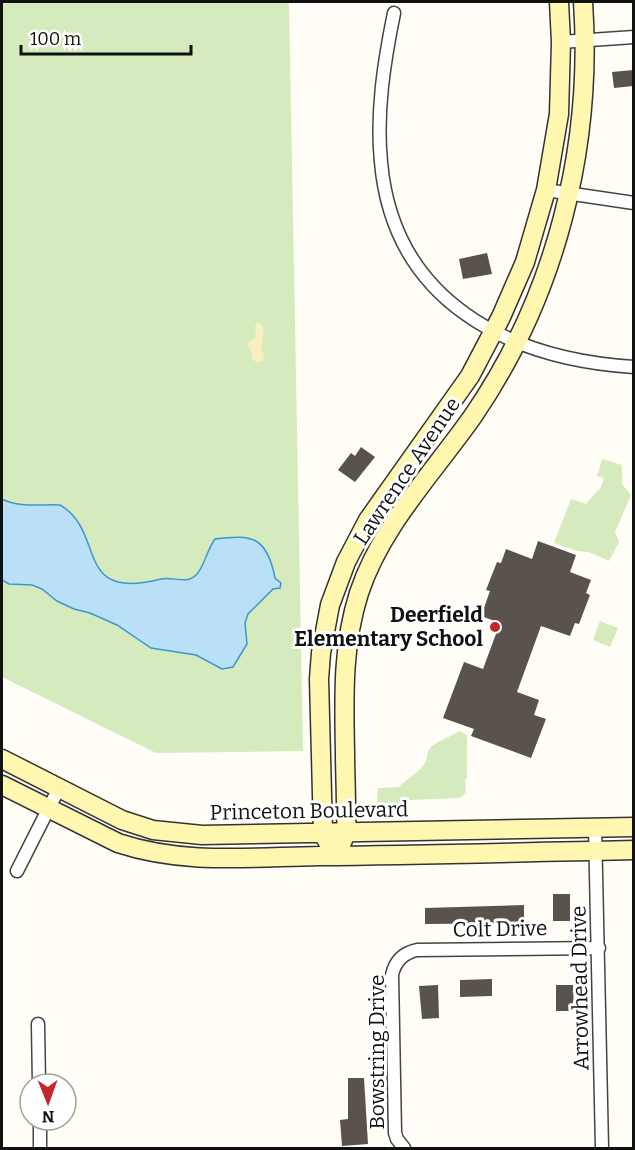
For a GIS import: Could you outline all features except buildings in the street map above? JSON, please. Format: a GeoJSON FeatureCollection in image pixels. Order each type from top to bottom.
{"type":"FeatureCollection","features":[{"type":"Feature","properties":{"kind":"street","name":"Lawrence Avenue"},"geometry":{"type":"LineString","coordinates":[[335,856],[323,832],[319,679],[325,629],[336,585],[368,520],[470,376],[494,332],[525,262],[546,190],[559,114],[561,42],[559,2]]}},
{"type":"Feature","properties":{"kind":"street","name":"Lawrence Avenue"},"geometry":{"type":"LineString","coordinates":[[335,856],[346,832],[345,659],[353,614],[368,568],[394,523],[473,415],[515,343],[555,247],[569,194],[579,134],[585,40],[582,2]]}},
{"type":"Feature","properties":{"kind":"street"},"geometry":{"type":"LineString","coordinates":[[394,13],[386,54],[380,141],[381,162],[390,212],[407,252],[429,283],[457,309],[515,343],[568,358],[633,367]]}},
{"type":"Feature","properties":{"kind":"street"},"geometry":{"type":"LineString","coordinates":[[561,42],[633,37]]}},
{"type":"Feature","properties":{"kind":"street"},"geometry":{"type":"LineString","coordinates":[[546,190],[633,204]]}},
{"type":"Feature","properties":{"kind":"street","name":"Princeton Boulevard"},"geometry":{"type":"LineString","coordinates":[[2,759],[122,820],[173,834],[633,827]]}},
{"type":"Feature","properties":{"kind":"street"},"geometry":{"type":"LineString","coordinates":[[2,786],[118,843],[158,854],[195,858],[633,850]]}},
{"type":"Feature","properties":{"kind":"street"},"geometry":{"type":"LineString","coordinates":[[17,871],[59,788]]}},
{"type":"Feature","properties":{"kind":"street","name":"Arrowhead Drive"},"geometry":{"type":"LineString","coordinates":[[596,828],[602,1149]]}},
{"type":"Feature","properties":{"kind":"street","name":"Colt Drive"},"geometry":{"type":"LineString","coordinates":[[403,955],[417,950],[599,948]]}},
{"type":"Feature","properties":{"kind":"street","name":"Bowstring Drive"},"geometry":{"type":"LineString","coordinates":[[403,955],[394,966],[392,975],[395,1132],[404,1149]]}},
{"type":"Feature","properties":{"kind":"street"},"geometry":{"type":"LineString","coordinates":[[38,1024],[39,1072]]}},
{"type":"Feature","properties":{"kind":"street"},"geometry":{"type":"LineString","coordinates":[[40,1132],[40,1149]]}},
{"type":"Feature","properties":{"kind":"green space"},"geometry":{"type":"Polygon","coordinates":[[[2,2],[289,2],[303,751],[156,753],[2,677],[2,2]]]}},
{"type":"Feature","properties":{"kind":"green space"},"geometry":{"type":"Polygon","coordinates":[[[602,459],[622,465],[622,484],[631,495],[615,532],[619,542],[609,561],[589,552],[577,551],[554,543],[571,499],[586,504],[601,487],[604,478],[597,476],[602,459]]]}},
{"type":"Feature","properties":{"kind":"green space"},"geometry":{"type":"Polygon","coordinates":[[[600,621],[618,628],[610,647],[593,640],[600,621]]]}},
{"type":"Feature","properties":{"kind":"green space"},"geometry":{"type":"Polygon","coordinates":[[[459,731],[467,735],[466,793],[459,798],[411,800],[402,804],[377,805],[378,788],[399,787],[424,764],[432,746],[459,731]]]}},
{"type":"Feature","properties":{"kind":"sand"},"geometry":{"type":"Polygon","coordinates":[[[259,322],[263,327],[261,349],[265,357],[263,361],[256,362],[252,359],[251,351],[247,346],[256,338],[255,326],[259,322]]]}},
{"type":"Feature","properties":{"kind":"water"},"geometry":{"type":"Polygon","coordinates":[[[2,499],[23,505],[60,505],[74,517],[83,531],[102,573],[114,581],[133,584],[166,578],[184,580],[192,578],[199,572],[215,539],[239,537],[249,538],[263,546],[272,564],[275,578],[281,583],[280,588],[273,589],[248,614],[245,623],[247,644],[233,667],[222,669],[196,655],[151,648],[117,625],[57,601],[42,589],[32,585],[9,584],[2,580],[2,499]]]}},
{"type":"Feature","properties":{"kind":"place","name":"Deerfield Elementary School"},"geometry":{"type":"Point","coordinates":[495,627]}}]}
